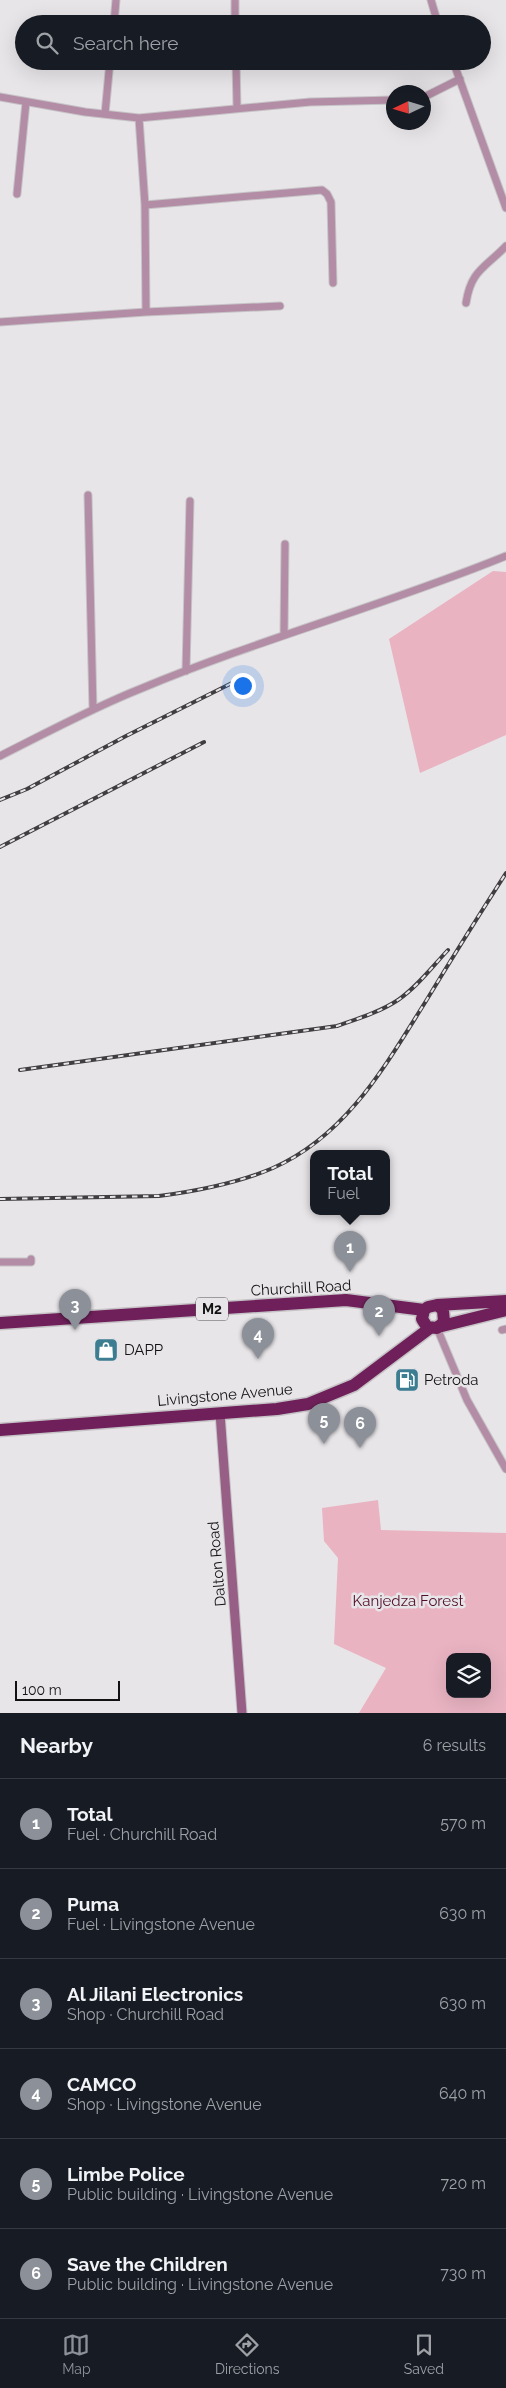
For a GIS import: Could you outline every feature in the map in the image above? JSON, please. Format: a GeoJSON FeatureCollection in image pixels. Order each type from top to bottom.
{"type":"FeatureCollection","features":[{"type":"Feature","properties":{"kind":"highway","name":"Churchill Road"},"geometry":{"type":"LineString","coordinates":[[0,1323],[346,1300],[430,1308],[506,1301]]}},
{"type":"Feature","properties":{"kind":"highway"},"geometry":{"type":"LineString","coordinates":[[436,1327],[445,1314],[430,1308],[422,1319],[436,1327],[506,1310]]}},
{"type":"Feature","properties":{"kind":"highway","name":"Livingstone Avenue"},"geometry":{"type":"LineString","coordinates":[[0,1430],[277,1409],[308,1404],[361,1380],[436,1327]]}},
{"type":"Feature","properties":{"kind":"main road","name":"Dalton Road"},"geometry":{"type":"LineString","coordinates":[[220,1413],[242,1713]]}},
{"type":"Feature","properties":{"kind":"street"},"geometry":{"type":"LineString","coordinates":[[115,15],[116,0]]}},
{"type":"Feature","properties":{"kind":"street"},"geometry":{"type":"LineString","coordinates":[[235,0],[235,15]]}},
{"type":"Feature","properties":{"kind":"street"},"geometry":{"type":"LineString","coordinates":[[431,0],[435,15]]}},
{"type":"Feature","properties":{"kind":"street"},"geometry":{"type":"LineString","coordinates":[[105,114],[109,70]]}},
{"type":"Feature","properties":{"kind":"street"},"geometry":{"type":"LineString","coordinates":[[236,70],[237,108]]}},
{"type":"Feature","properties":{"kind":"street"},"geometry":{"type":"LineString","coordinates":[[456,70],[506,208]]}},
{"type":"Feature","properties":{"kind":"street"},"geometry":{"type":"LineString","coordinates":[[431,94],[460,79]]}},
{"type":"Feature","properties":{"kind":"street"},"geometry":{"type":"LineString","coordinates":[[0,97],[139,118],[310,102],[386,100]]}},
{"type":"Feature","properties":{"kind":"street"},"geometry":{"type":"LineString","coordinates":[[17,194],[26,102]]}},
{"type":"Feature","properties":{"kind":"street"},"geometry":{"type":"LineString","coordinates":[[139,118],[145,205],[146,312]]}},
{"type":"Feature","properties":{"kind":"street"},"geometry":{"type":"LineString","coordinates":[[145,205],[322,190],[328,194],[331,202],[333,283]]}},
{"type":"Feature","properties":{"kind":"street"},"geometry":{"type":"LineString","coordinates":[[466,303],[471,281],[480,269],[506,246]]}},
{"type":"Feature","properties":{"kind":"street"},"geometry":{"type":"LineString","coordinates":[[0,322],[146,312],[280,306]]}},
{"type":"Feature","properties":{"kind":"street"},"geometry":{"type":"LineString","coordinates":[[88,495],[93,709]]}},
{"type":"Feature","properties":{"kind":"street"},"geometry":{"type":"LineString","coordinates":[[186,671],[190,501]]}},
{"type":"Feature","properties":{"kind":"street"},"geometry":{"type":"LineString","coordinates":[[284,635],[285,544]]}},
{"type":"Feature","properties":{"kind":"street"},"geometry":{"type":"LineString","coordinates":[[0,756],[93,709],[186,671],[284,635],[434,585],[506,556]]}},
{"type":"Feature","properties":{"kind":"street"},"geometry":{"type":"LineString","coordinates":[[0,1262],[31,1262],[31,1259]]}},
{"type":"Feature","properties":{"kind":"street"},"geometry":{"type":"LineString","coordinates":[[436,1327],[464,1392],[506,1469]]}},
{"type":"Feature","properties":{"kind":"green space"},"geometry":{"type":"Polygon","coordinates":[[[493,571],[506,572],[506,735],[420,773],[389,639],[493,571]]]}},
{"type":"Feature","properties":{"kind":"green space","name":"Kanjedza Forest"},"geometry":{"type":"Polygon","coordinates":[[[378,1500],[381,1530],[506,1533],[506,1713],[359,1713],[386,1668],[334,1644],[338,1558],[324,1541],[322,1508],[378,1500]]]}},
{"type":"Feature","properties":{"kind":"railway"},"geometry":{"type":"LineString","coordinates":[[0,800],[27,789],[126,736],[236,681]]}},
{"type":"Feature","properties":{"kind":"railway"},"geometry":{"type":"LineString","coordinates":[[0,847],[204,742]]}},
{"type":"Feature","properties":{"kind":"railway"},"geometry":{"type":"LineString","coordinates":[[0,1199],[159,1196],[173,1194],[217,1186],[246,1178],[273,1168],[299,1154],[343,1118],[379,1074],[506,873]]}},
{"type":"Feature","properties":{"kind":"railway"},"geometry":{"type":"LineString","coordinates":[[20,1070],[337,1026],[376,1012],[398,1000],[418,983],[448,950]]}},
{"type":"Feature","properties":{"kind":"place","name":"Total"},"geometry":{"type":"Point","coordinates":[350,1272]}},
{"type":"Feature","properties":{"kind":"place","name":"Al Jilani Electronics"},"geometry":{"type":"Point","coordinates":[75,1330]}},
{"type":"Feature","properties":{"kind":"place","name":"Puma"},"geometry":{"type":"Point","coordinates":[379,1336]}},
{"type":"Feature","properties":{"kind":"place","name":"DAPP"},"geometry":{"type":"Point","coordinates":[106,1350]}},
{"type":"Feature","properties":{"kind":"place","name":"CAMCO"},"geometry":{"type":"Point","coordinates":[258,1359]}},
{"type":"Feature","properties":{"kind":"place","name":"Petroda"},"geometry":{"type":"Point","coordinates":[407,1380]}},
{"type":"Feature","properties":{"kind":"place","name":"Limbe Police"},"geometry":{"type":"Point","coordinates":[324,1444]}},
{"type":"Feature","properties":{"kind":"place","name":"Save the Children"},"geometry":{"type":"Point","coordinates":[360,1448]}}]}
